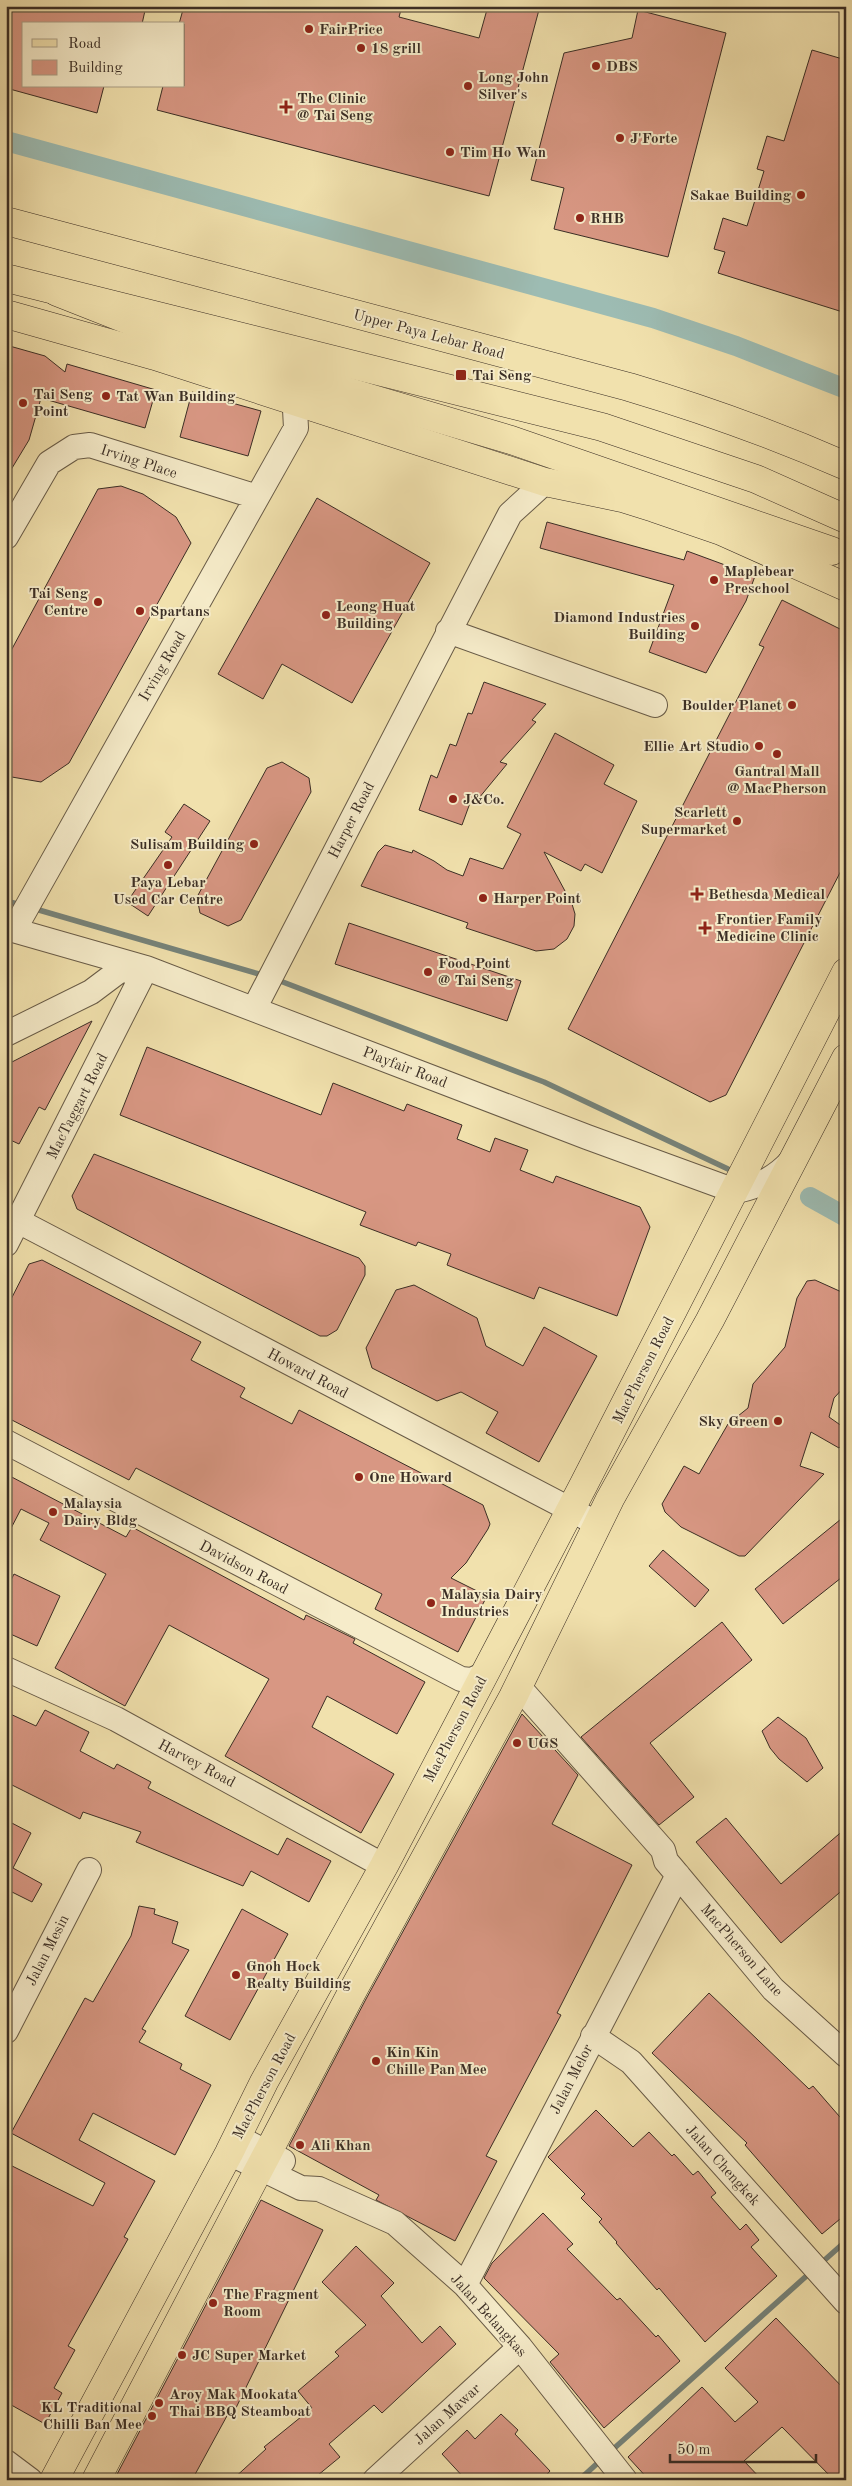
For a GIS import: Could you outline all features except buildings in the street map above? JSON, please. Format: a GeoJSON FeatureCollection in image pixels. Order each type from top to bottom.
{"type":"FeatureCollection","features":[{"type":"Feature","properties":{"kind":"main road","name":"Upper Paya Lebar Road"},"geometry":{"type":"LineString","coordinates":[[6,221],[638,389],[699,408],[846,466]]}},
{"type":"Feature","properties":{"kind":"main road"},"geometry":{"type":"LineString","coordinates":[[6,278],[602,427],[756,479],[846,519]]}},
{"type":"Feature","properties":{"kind":"main road"},"geometry":{"type":"LineString","coordinates":[[57,292],[194,346],[502,437],[832,551]]}},
{"type":"Feature","properties":{"kind":"main road"},"geometry":{"type":"LineString","coordinates":[[6,314],[155,356],[545,482],[622,498],[654,508],[721,531],[842,584]]}},
{"type":"Feature","properties":{"kind":"main road","name":"MacPherson Road"},"geometry":{"type":"LineString","coordinates":[[54,2480],[233,2145],[264,2082],[384,1866],[735,1191],[846,972]]}},
{"type":"Feature","properties":{"kind":"main road"},"geometry":{"type":"LineString","coordinates":[[96,2480],[263,2160],[516,1691],[598,1524],[710,1320],[846,1058]]}},
{"type":"Feature","properties":{"kind":"street","name":"Irving Road"},"geometry":{"type":"LineString","coordinates":[[14,924],[296,428],[295,409],[290,400]]}},
{"type":"Feature","properties":{"kind":"street","name":"Irving Place"},"geometry":{"type":"LineString","coordinates":[[6,537],[49,463],[74,447],[90,445],[257,497]]}},
{"type":"Feature","properties":{"kind":"street","name":"Harper Road"},"geometry":{"type":"LineString","coordinates":[[254,1009],[510,514],[545,482]]}},
{"type":"Feature","properties":{"kind":"street"},"geometry":{"type":"LineString","coordinates":[[448,632],[655,705]]}},
{"type":"Feature","properties":{"kind":"street","name":"Playfair Road"},"geometry":{"type":"LineString","coordinates":[[14,924],[146,968],[596,1140],[735,1191]]}},
{"type":"Feature","properties":{"kind":"street"},"geometry":{"type":"LineString","coordinates":[[6,1034],[91,992],[120,971],[146,968]]}},
{"type":"Feature","properties":{"kind":"street","name":"MacTaggart Road"},"geometry":{"type":"LineString","coordinates":[[6,1244],[146,968]]}},
{"type":"Feature","properties":{"kind":"street"},"geometry":{"type":"LineString","coordinates":[[91,992],[118,990],[133,996]]}},
{"type":"Feature","properties":{"kind":"street"},"geometry":{"type":"LineString","coordinates":[[735,1191],[748,1189],[783,1171],[794,1158]]}},
{"type":"Feature","properties":{"kind":"street","name":"Howard Road"},"geometry":{"type":"LineString","coordinates":[[18,1221],[598,1524]]}},
{"type":"Feature","properties":{"kind":"street","name":"Davidson Road"},"geometry":{"type":"LineString","coordinates":[[6,1442],[461,1679],[471,1680],[483,1675]]}},
{"type":"Feature","properties":{"kind":"street","name":"Harvey Road"},"geometry":{"type":"LineString","coordinates":[[6,1669],[116,1719],[384,1866]]}},
{"type":"Feature","properties":{"kind":"street","name":"MacPherson Lane"},"geometry":{"type":"LineString","coordinates":[[516,1691],[663,1850],[672,1868],[773,1989],[846,2055]]}},
{"type":"Feature","properties":{"kind":"street","name":"Jalan Melor"},"geometry":{"type":"LineString","coordinates":[[465,2285],[593,2036],[672,1868]]}},
{"type":"Feature","properties":{"kind":"street","name":"Jalan Mesin"},"geometry":{"type":"LineString","coordinates":[[6,2031],[89,1870]]}},
{"type":"Feature","properties":{"kind":"street","name":"Jalan Chengkek"},"geometry":{"type":"LineString","coordinates":[[593,2036],[631,2062],[846,2302]]}},
{"type":"Feature","properties":{"kind":"street","name":"Jalan Belangkas"},"geometry":{"type":"LineString","coordinates":[[233,2145],[263,2160],[308,2174],[319,2190],[395,2223],[465,2285],[520,2348],[610,2463]]}},
{"type":"Feature","properties":{"kind":"street","name":"Jalan Mawar"},"geometry":{"type":"LineString","coordinates":[[375,2480],[520,2348]]}},
{"type":"Feature","properties":{"kind":"street"},"geometry":{"type":"LineString","coordinates":[[6,2462],[30,2480]]}},
{"type":"Feature","properties":{"kind":"waterway"},"geometry":{"type":"LineString","coordinates":[[6,141],[653,318],[736,346],[846,389]]}},
{"type":"Feature","properties":{"kind":"waterway"},"geometry":{"type":"LineString","coordinates":[[6,901],[21,905]]}},
{"type":"Feature","properties":{"kind":"waterway"},"geometry":{"type":"LineString","coordinates":[[32,908],[266,976]]}},
{"type":"Feature","properties":{"kind":"waterway"},"geometry":{"type":"LineString","coordinates":[[275,979],[544,1082],[728,1169]]}},
{"type":"Feature","properties":{"kind":"waterway"},"geometry":{"type":"LineString","coordinates":[[810,1197],[846,1217]]}},
{"type":"Feature","properties":{"kind":"waterway"},"geometry":{"type":"LineString","coordinates":[[819,2265],[846,2241]]}},
{"type":"Feature","properties":{"kind":"waterway"},"geometry":{"type":"LineString","coordinates":[[610,2452],[812,2271]]}},
{"type":"Feature","properties":{"kind":"waterway"},"geometry":{"type":"LineString","coordinates":[[579,2480],[601,2460]]}},
{"type":"Feature","properties":{"kind":"place","name":"FairPrice"},"geometry":{"type":"Point","coordinates":[309,29]}},
{"type":"Feature","properties":{"kind":"place","name":"18 grill"},"geometry":{"type":"Point","coordinates":[361,48]}},
{"type":"Feature","properties":{"kind":"place","name":"DBS"},"geometry":{"type":"Point","coordinates":[596,66]}},
{"type":"Feature","properties":{"kind":"place","name":"Long John Silver's"},"geometry":{"type":"Point","coordinates":[468,86]}},
{"type":"Feature","properties":{"kind":"place","name":"The Clinic @ Tai Seng"},"geometry":{"type":"Point","coordinates":[286,107]}},
{"type":"Feature","properties":{"kind":"place","name":"J'Forte"},"geometry":{"type":"Point","coordinates":[620,138]}},
{"type":"Feature","properties":{"kind":"place","name":"Tim Ho Wan"},"geometry":{"type":"Point","coordinates":[450,152]}},
{"type":"Feature","properties":{"kind":"place","name":"Sakae Building"},"geometry":{"type":"Point","coordinates":[801,195]}},
{"type":"Feature","properties":{"kind":"place","name":"RHB"},"geometry":{"type":"Point","coordinates":[580,218]}},
{"type":"Feature","properties":{"kind":"place","name":"Tai Seng"},"geometry":{"type":"Point","coordinates":[461,375]}},
{"type":"Feature","properties":{"kind":"place","name":"Tat Wan Building"},"geometry":{"type":"Point","coordinates":[106,396]}},
{"type":"Feature","properties":{"kind":"place","name":"Tai Seng Point"},"geometry":{"type":"Point","coordinates":[23,403]}},
{"type":"Feature","properties":{"kind":"place","name":"Maplebear Preschool"},"geometry":{"type":"Point","coordinates":[714,580]}},
{"type":"Feature","properties":{"kind":"place","name":"Tai Seng Centre"},"geometry":{"type":"Point","coordinates":[98,602]}},
{"type":"Feature","properties":{"kind":"place","name":"Spartans"},"geometry":{"type":"Point","coordinates":[140,611]}},
{"type":"Feature","properties":{"kind":"place","name":"Leong Huat Building"},"geometry":{"type":"Point","coordinates":[326,615]}},
{"type":"Feature","properties":{"kind":"place","name":"Diamond Industries Building"},"geometry":{"type":"Point","coordinates":[695,626]}},
{"type":"Feature","properties":{"kind":"place","name":"Boulder Planet"},"geometry":{"type":"Point","coordinates":[792,705]}},
{"type":"Feature","properties":{"kind":"place","name":"Ellie Art Studio"},"geometry":{"type":"Point","coordinates":[759,746]}},
{"type":"Feature","properties":{"kind":"place","name":"Gantral Mall @ MacPherson"},"geometry":{"type":"Point","coordinates":[777,754]}},
{"type":"Feature","properties":{"kind":"place","name":"J&Co."},"geometry":{"type":"Point","coordinates":[453,799]}},
{"type":"Feature","properties":{"kind":"place","name":"Scarlett Supermarket"},"geometry":{"type":"Point","coordinates":[737,821]}},
{"type":"Feature","properties":{"kind":"place","name":"Sulisam Building"},"geometry":{"type":"Point","coordinates":[254,844]}},
{"type":"Feature","properties":{"kind":"place","name":"Paya Lebar Used Car Centre"},"geometry":{"type":"Point","coordinates":[168,865]}},
{"type":"Feature","properties":{"kind":"place","name":"Bethesda Medical"},"geometry":{"type":"Point","coordinates":[697,894]}},
{"type":"Feature","properties":{"kind":"place","name":"Harper Point"},"geometry":{"type":"Point","coordinates":[483,898]}},
{"type":"Feature","properties":{"kind":"place","name":"Frontier Family Medicine Clinic"},"geometry":{"type":"Point","coordinates":[705,928]}},
{"type":"Feature","properties":{"kind":"place","name":"Food Point @ Tai Seng"},"geometry":{"type":"Point","coordinates":[428,972]}},
{"type":"Feature","properties":{"kind":"place","name":"Sky Green"},"geometry":{"type":"Point","coordinates":[778,1421]}},
{"type":"Feature","properties":{"kind":"place","name":"One Howard"},"geometry":{"type":"Point","coordinates":[359,1477]}},
{"type":"Feature","properties":{"kind":"place","name":"Malaysia Dairy Bldg"},"geometry":{"type":"Point","coordinates":[53,1512]}},
{"type":"Feature","properties":{"kind":"place","name":"Malaysia Dairy Industries"},"geometry":{"type":"Point","coordinates":[431,1603]}},
{"type":"Feature","properties":{"kind":"place","name":"UGS"},"geometry":{"type":"Point","coordinates":[517,1743]}},
{"type":"Feature","properties":{"kind":"place","name":"Gnoh Hock Realty Building"},"geometry":{"type":"Point","coordinates":[236,1975]}},
{"type":"Feature","properties":{"kind":"place","name":"Kin Kin Chille Pan Mee"},"geometry":{"type":"Point","coordinates":[376,2061]}},
{"type":"Feature","properties":{"kind":"place","name":"Ali Khan"},"geometry":{"type":"Point","coordinates":[300,2145]}},
{"type":"Feature","properties":{"kind":"place","name":"The Fragment Room"},"geometry":{"type":"Point","coordinates":[213,2303]}},
{"type":"Feature","properties":{"kind":"place","name":"JC Super Market"},"geometry":{"type":"Point","coordinates":[182,2355]}},
{"type":"Feature","properties":{"kind":"place","name":"Aroy Mak Mookata Thai BBQ Steamboat"},"geometry":{"type":"Point","coordinates":[159,2403]}},
{"type":"Feature","properties":{"kind":"place","name":"KL Traditional Chilli Ban Mee"},"geometry":{"type":"Point","coordinates":[152,2416]}}]}
